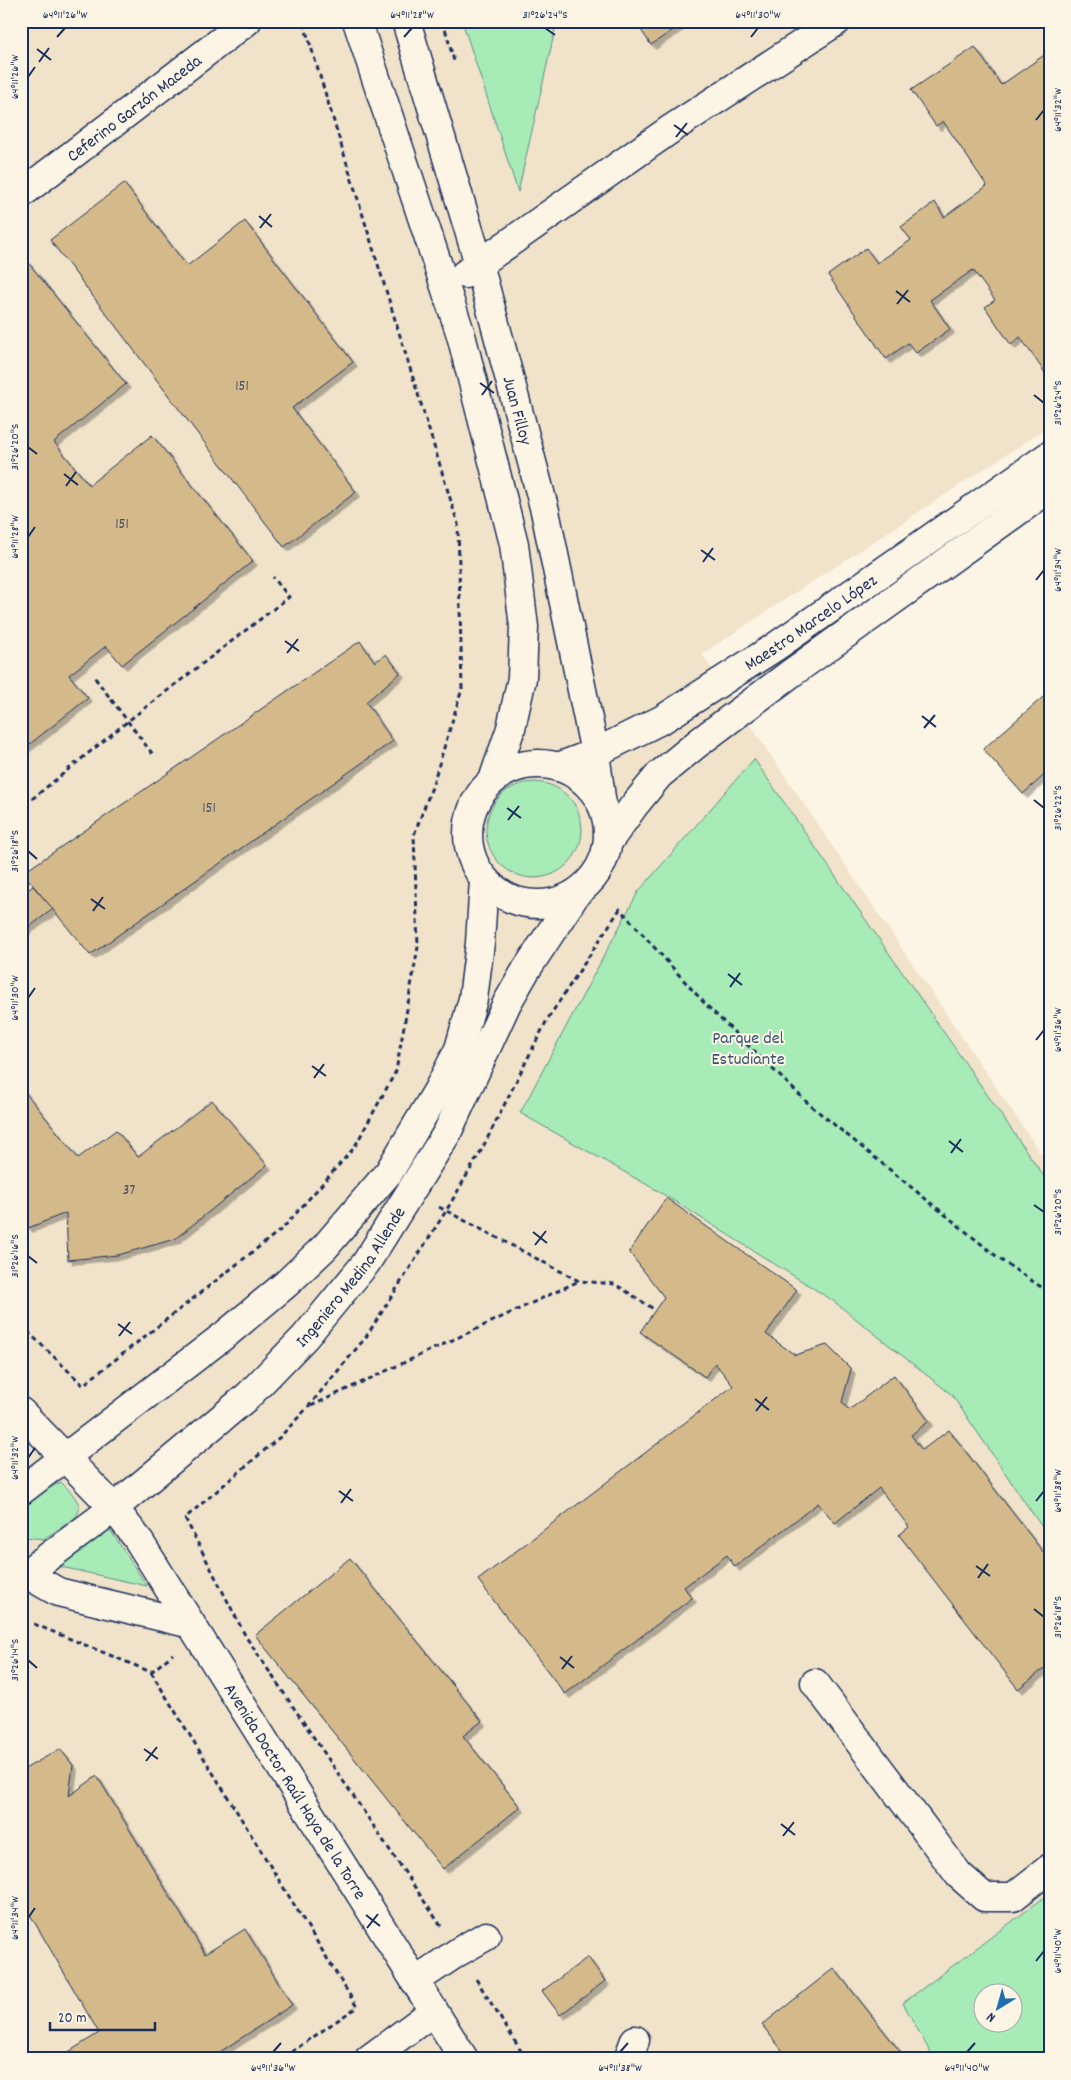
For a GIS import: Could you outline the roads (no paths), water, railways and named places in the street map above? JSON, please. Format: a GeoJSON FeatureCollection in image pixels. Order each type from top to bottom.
{"type":"FeatureCollection","features":[{"type":"Feature","properties":{"kind":"street","name":"Ceferino Garzón Maceda"},"geometry":{"type":"LineString","coordinates":[[22,192],[247,21]]}},
{"type":"Feature","properties":{"kind":"street","name":"Juan Filloy"},"geometry":{"type":"LineString","coordinates":[[356,21],[461,336],[514,544],[521,588],[524,627],[522,678],[511,728],[493,780]]}},
{"type":"Feature","properties":{"kind":"street","name":"Juan Filloy"},"geometry":{"type":"LineString","coordinates":[[406,21],[478,264],[545,511],[595,753],[602,805]]}},
{"type":"Feature","properties":{"kind":"street"},"geometry":{"type":"LineString","coordinates":[[446,288],[671,128],[837,21]]}},
{"type":"Feature","properties":{"kind":"street","name":"Maestro Marcelo López"},"geometry":{"type":"LineString","coordinates":[[558,767],[595,753],[663,719],[775,647],[1050,456]]}},
{"type":"Feature","properties":{"kind":"street","name":"Maestro Marcelo López"},"geometry":{"type":"LineString","coordinates":[[608,842],[659,775],[698,743],[790,674],[1050,488]]}},
{"type":"Feature","properties":{"kind":"street"},"geometry":{"type":"LineString","coordinates":[[542,764],[558,767],[584,782],[602,805],[608,823],[608,842],[605,857],[598,871],[588,884],[576,894],[558,902],[538,905],[518,901],[499,893],[484,880],[474,864],[469,846],[468,828],[472,810],[481,793],[493,780],[508,771],[524,765],[542,764]]}},
{"type":"Feature","properties":{"kind":"street","name":"Ingeniero Medina Allende"},"geometry":{"type":"LineString","coordinates":[[21,1491],[226,1334],[286,1284],[325,1246],[389,1172],[438,1090],[459,1049],[473,1000],[480,943],[484,880]]}},
{"type":"Feature","properties":{"kind":"street","name":"Ingeniero Medina Allende"},"geometry":{"type":"LineString","coordinates":[[23,1574],[114,1508],[248,1396],[305,1336],[366,1263],[447,1133],[507,1003],[526,970],[576,894]]}},
{"type":"Feature","properties":{"kind":"street","name":"Avenida Doctor Raúl Haya de la Torre"},"geometry":{"type":"LineString","coordinates":[[21,1412],[114,1508],[137,1538],[464,2059]]}},
{"type":"Feature","properties":{"kind":"street"},"geometry":{"type":"LineString","coordinates":[[23,1574],[58,1592],[191,1624]]}},
{"type":"Feature","properties":{"kind":"street"},"geometry":{"type":"LineString","coordinates":[[815,1683],[959,1875],[984,1897],[1012,1898],[1050,1868]]}},
{"type":"Feature","properties":{"kind":"street"},"geometry":{"type":"LineString","coordinates":[[415,1981],[486,1936]]}},
{"type":"Feature","properties":{"kind":"street"},"geometry":{"type":"LineString","coordinates":[[370,2059],[434,2011]]}},
{"type":"Feature","properties":{"kind":"park label","name":"Parque del Estudiante"},"geometry":{"type":"Point","coordinates":[748,1047]}}]}
